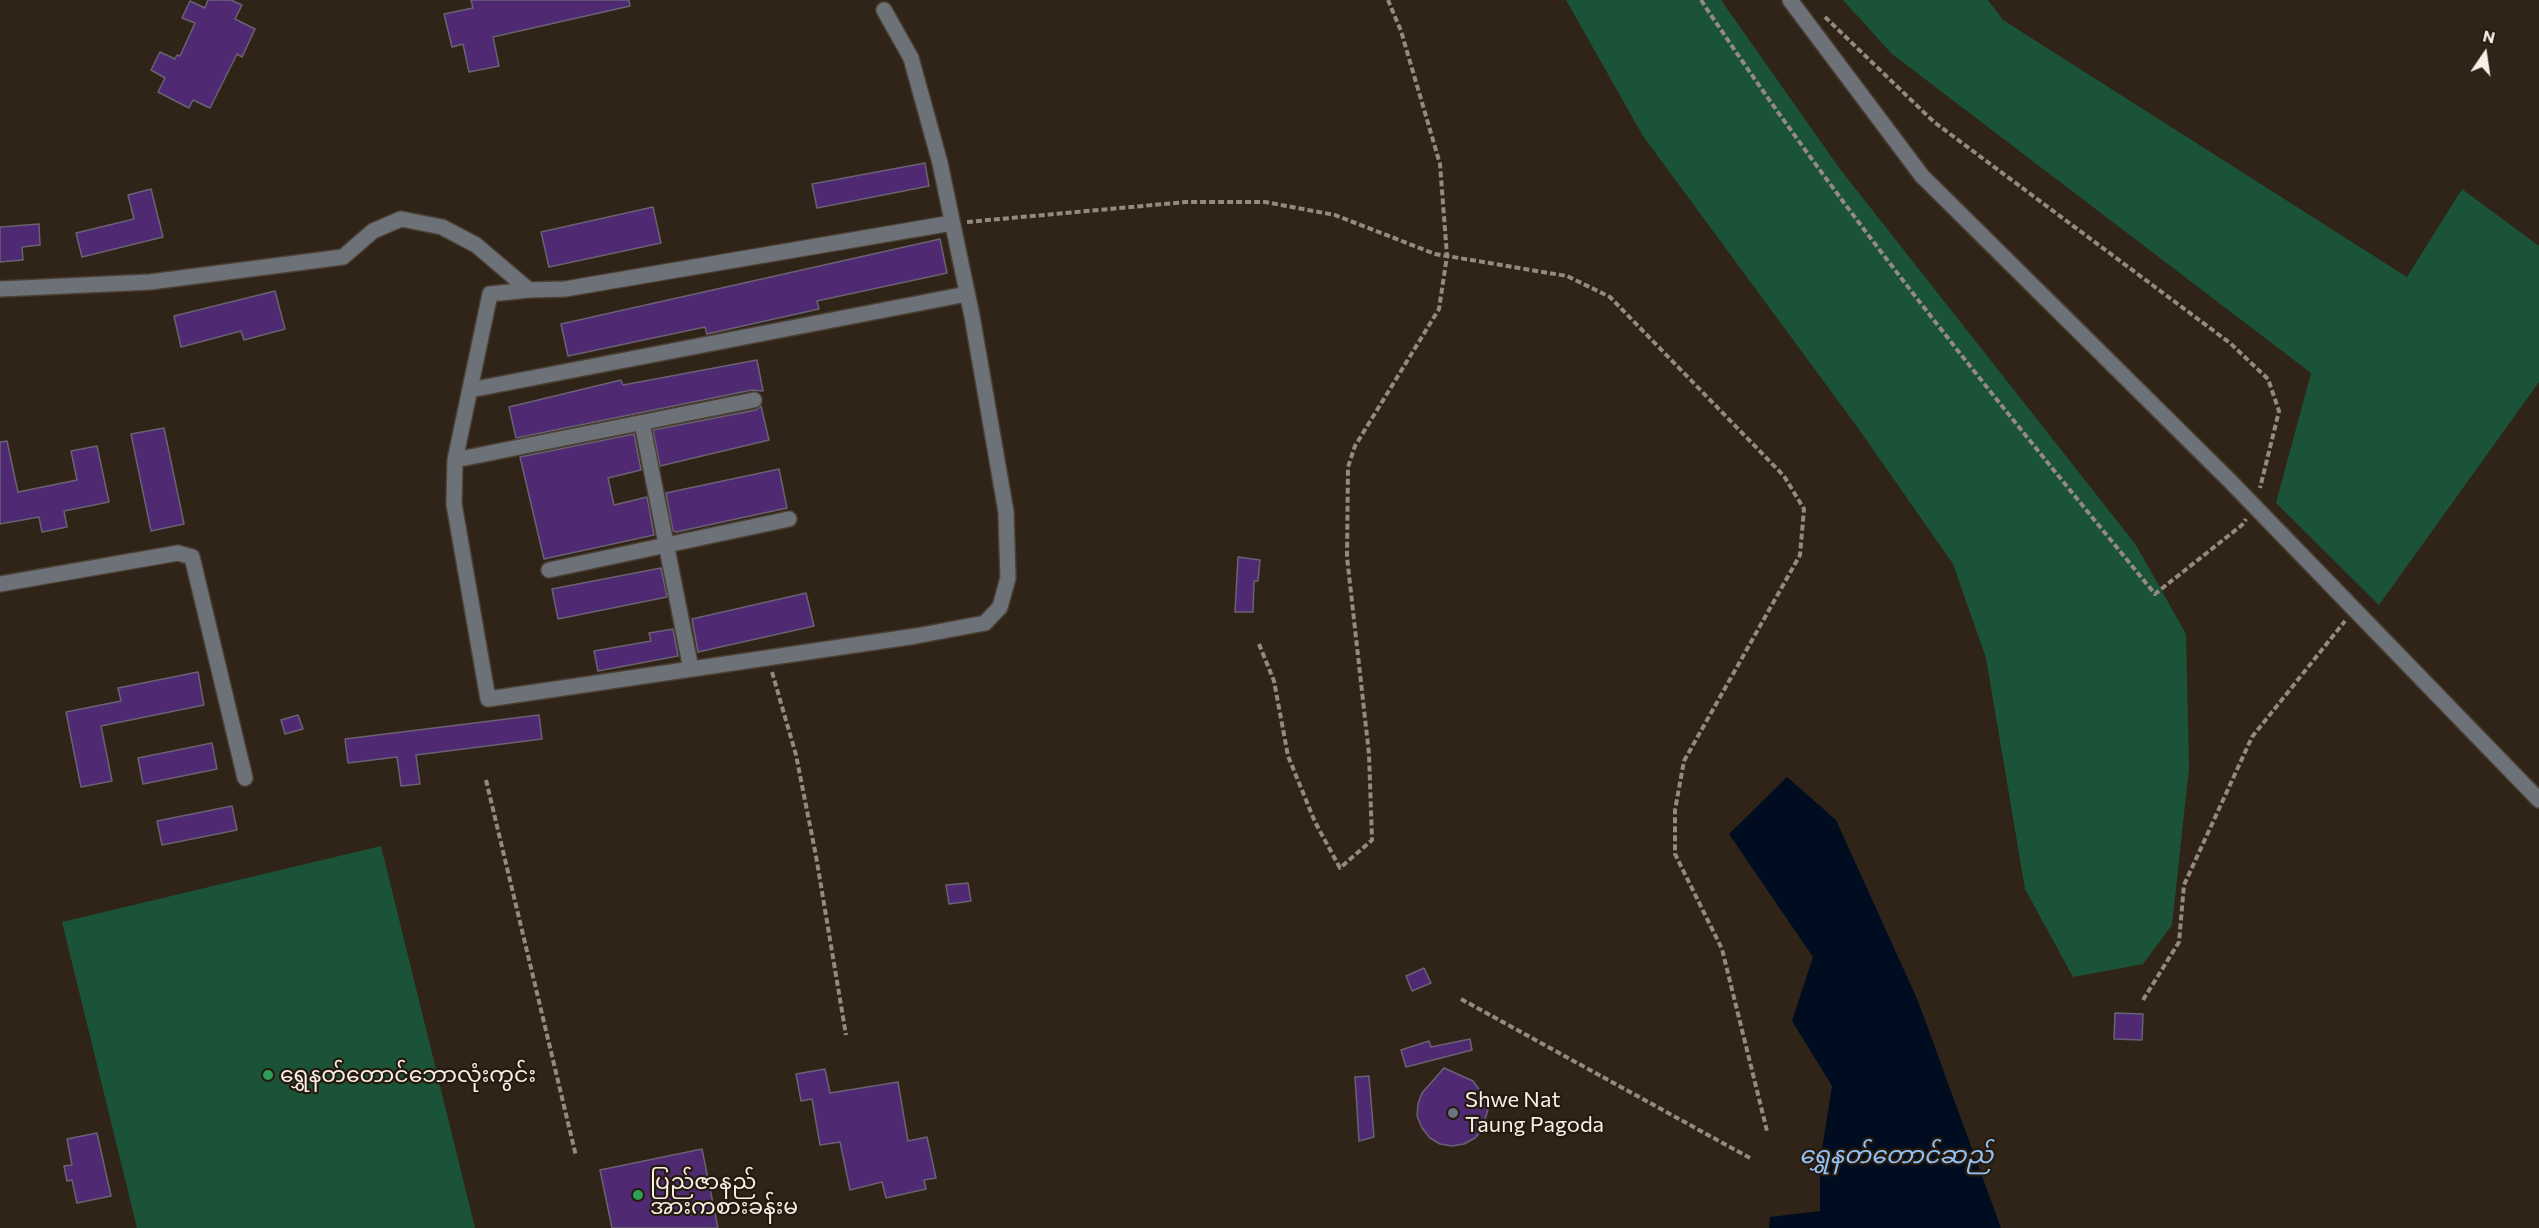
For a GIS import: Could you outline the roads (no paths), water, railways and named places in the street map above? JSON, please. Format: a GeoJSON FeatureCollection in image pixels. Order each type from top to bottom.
{"type":"FeatureCollection","features":[{"type":"Feature","properties":{"kind":"street"},"geometry":{"type":"LineString","coordinates":[[1790,0],[1922,176],[2255,507],[2539,800]]}},
{"type":"Feature","properties":{"kind":"street"},"geometry":{"type":"LineString","coordinates":[[884,10],[911,58],[940,163],[967,294],[1006,512],[1008,578],[1000,607],[985,623],[916,636],[488,699],[454,504],[455,460],[490,294],[565,289],[952,223]]}},
{"type":"Feature","properties":{"kind":"street"},"geometry":{"type":"LineString","coordinates":[[0,289],[150,282],[343,257],[373,231],[401,219],[442,227],[476,245],[529,290]]}},
{"type":"Feature","properties":{"kind":"street"},"geometry":{"type":"LineString","coordinates":[[470,390],[967,294]]}},
{"type":"Feature","properties":{"kind":"street"},"geometry":{"type":"LineString","coordinates":[[455,460],[754,400]]}},
{"type":"Feature","properties":{"kind":"street"},"geometry":{"type":"LineString","coordinates":[[642,423],[691,669]]}},
{"type":"Feature","properties":{"kind":"street"},"geometry":{"type":"LineString","coordinates":[[549,570],[789,519]]}},
{"type":"Feature","properties":{"kind":"street"},"geometry":{"type":"LineString","coordinates":[[0,584],[178,553],[192,557],[245,778]]}},
{"type":"Feature","properties":{"kind":"water","name":"ရွှေနတ်တောင်ဆည်"},"geometry":{"type":"Polygon","coordinates":[[[1787,777],[1836,820],[1918,1001],[2001,1228],[1769,1228],[1770,1217],[1820,1211],[1820,1162],[1832,1086],[1792,1021],[1813,957],[1729,834],[1787,777]]]}},
{"type":"Feature","properties":{"kind":"place","name":"ရွှေနတ်တောင်ဘောလုံးကွင်း"},"geometry":{"type":"Point","coordinates":[268,1075]}},
{"type":"Feature","properties":{"kind":"place","name":"Shwe Nat Taung Pagoda"},"geometry":{"type":"Point","coordinates":[1453,1113]}},
{"type":"Feature","properties":{"kind":"place","name":"ပြည်ဇာနည် အားကစားခန်းမ"},"geometry":{"type":"Point","coordinates":[638,1195]}}]}
